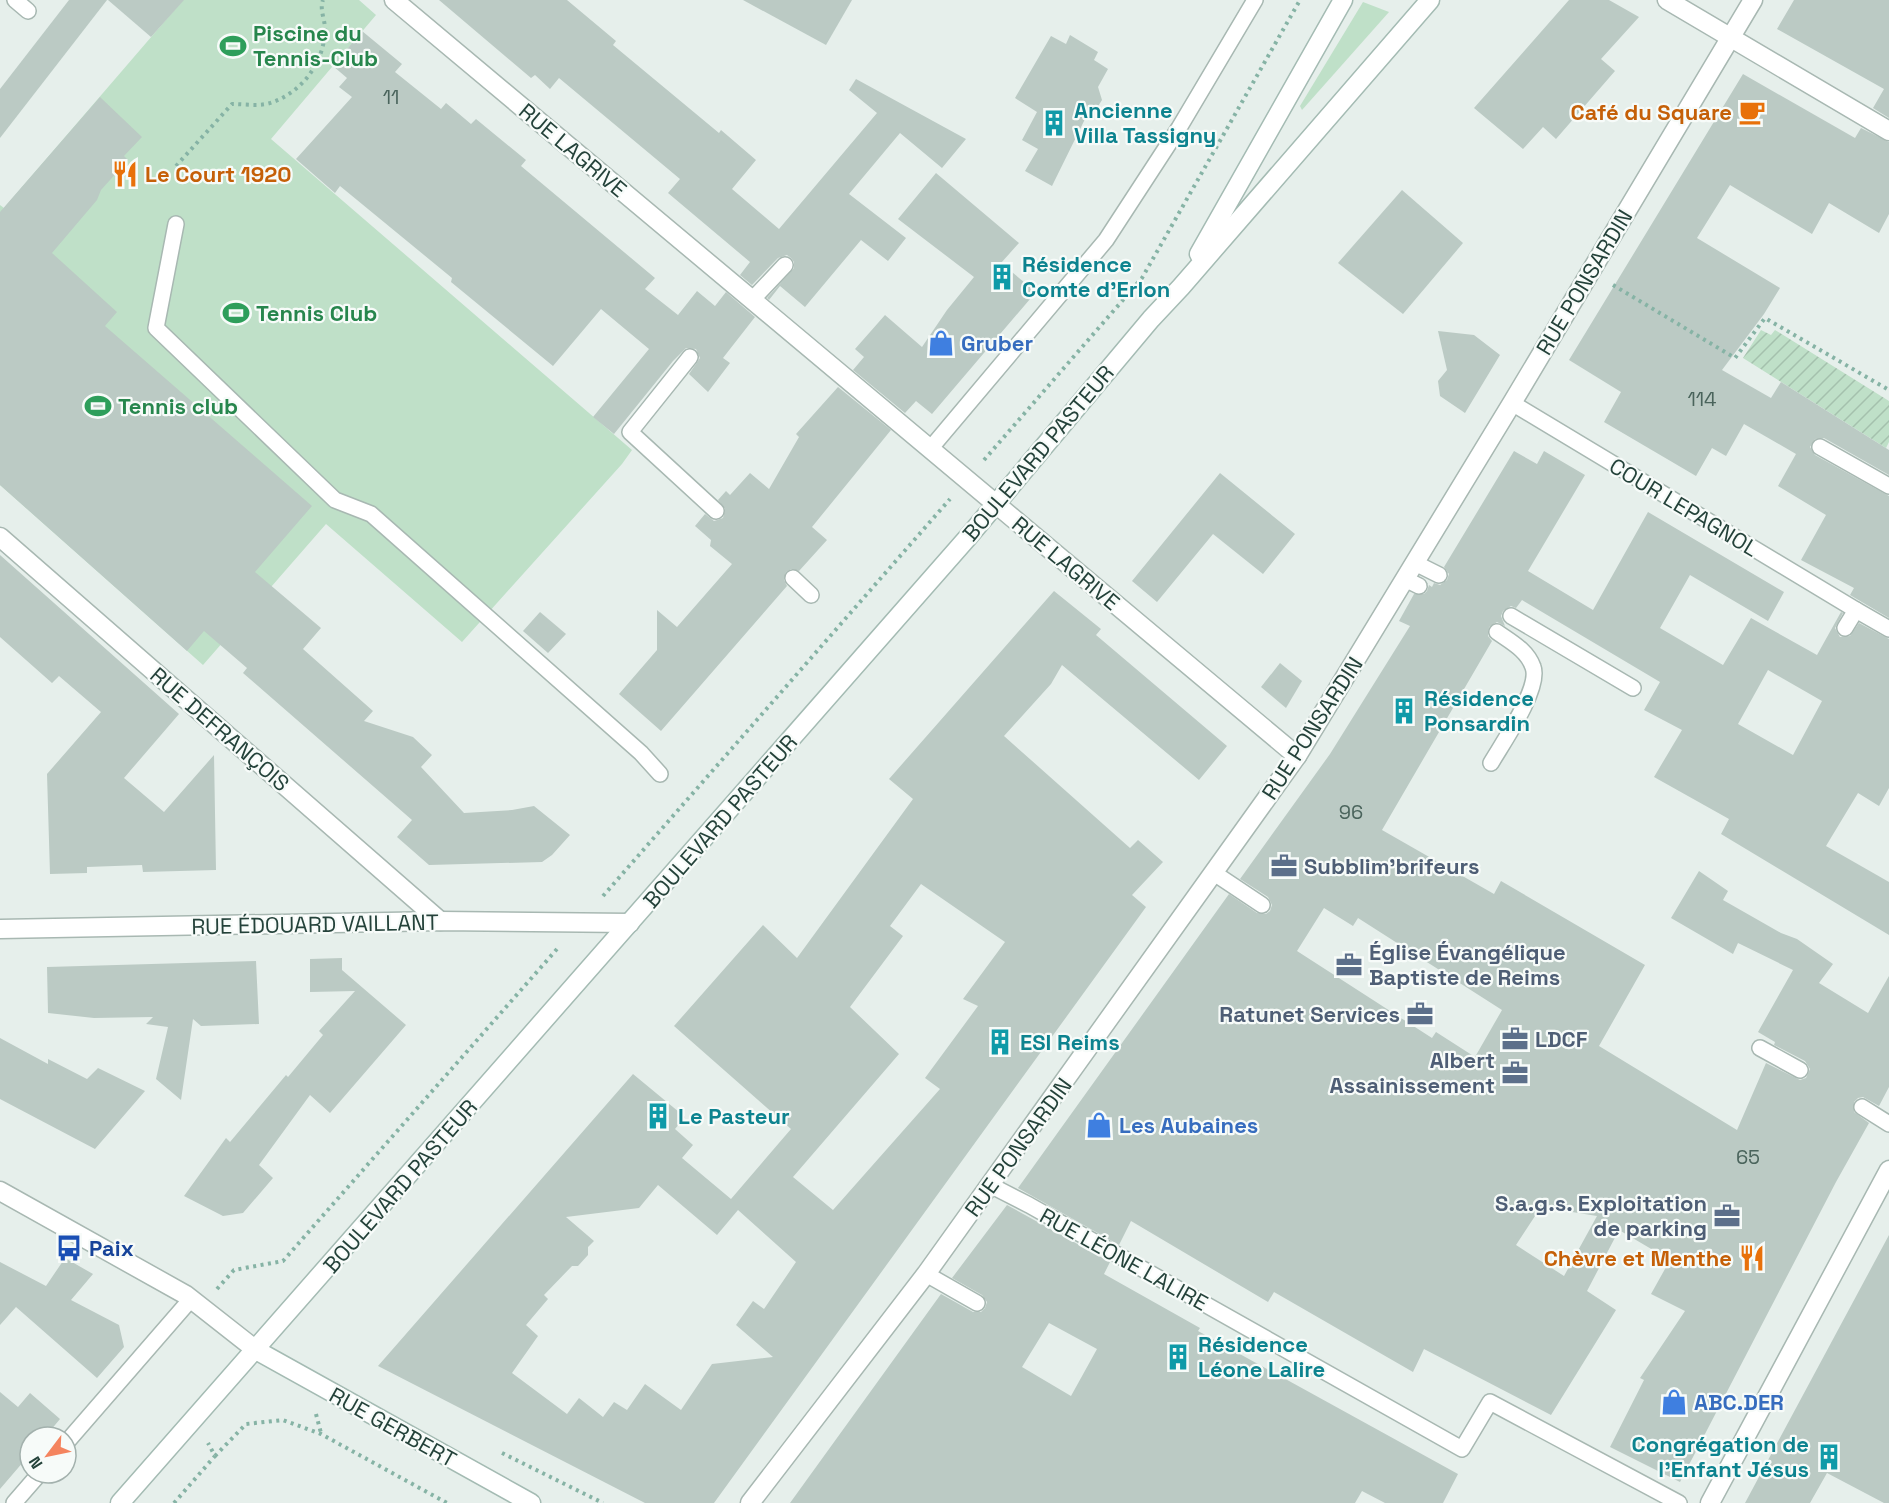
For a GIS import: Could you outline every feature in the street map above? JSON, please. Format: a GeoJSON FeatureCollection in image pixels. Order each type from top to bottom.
{"type":"FeatureCollection","features":[{"type":"Feature","properties":{"kind":"street","name":"RUE LAGRIVE"},"geometry":{"type":"LineString","coordinates":[[393,0],[1297,756]]}},
{"type":"Feature","properties":{"kind":"street","name":"BOULEVARD PASTEUR"},"geometry":{"type":"LineString","coordinates":[[1181,287],[1343,0]]}},
{"type":"Feature","properties":{"kind":"street","name":"BOULEVARD PASTEUR"},"geometry":{"type":"LineString","coordinates":[[120,1503],[996,505],[1151,319],[1430,0]]}},
{"type":"Feature","properties":{"kind":"street"},"geometry":{"type":"LineString","coordinates":[[1667,0],[1889,132]]}},
{"type":"Feature","properties":{"kind":"street","name":"RUE PONSARDIN"},"geometry":{"type":"LineString","coordinates":[[750,1503],[926,1274],[1297,756],[1412,583],[1415,563],[1753,0]]}},
{"type":"Feature","properties":{"kind":"street","name":"RUE DEFRANÇOIS"},"geometry":{"type":"LineString","coordinates":[[0,537],[440,921]]}},
{"type":"Feature","properties":{"kind":"street","name":"RUE ÉDOUARD VAILLANT"},"geometry":{"type":"LineString","coordinates":[[0,929],[440,921],[630,924]]}},
{"type":"Feature","properties":{"kind":"street"},"geometry":{"type":"LineString","coordinates":[[1710,1503],[1889,1170]]}},
{"type":"Feature","properties":{"kind":"street","name":"RUE GERBERT"},"geometry":{"type":"LineString","coordinates":[[0,1191],[196,1303],[256,1350],[531,1503]]}},
{"type":"Feature","properties":{"kind":"lane"},"geometry":{"type":"LineString","coordinates":[[15,0],[28,11]]}},
{"type":"Feature","properties":{"kind":"lane"},"geometry":{"type":"LineString","coordinates":[[930,449],[1106,240],[1179,128],[1255,0]]}},
{"type":"Feature","properties":{"kind":"lane"},"geometry":{"type":"LineString","coordinates":[[176,224],[156,328],[335,500],[371,514],[641,753],[660,774]]}},
{"type":"Feature","properties":{"kind":"lane"},"geometry":{"type":"LineString","coordinates":[[752,300],[785,265]]}},
{"type":"Feature","properties":{"kind":"lane"},"geometry":{"type":"LineString","coordinates":[[690,357],[630,432],[716,511]]}},
{"type":"Feature","properties":{"kind":"lane","name":"COUR LEPAGNOL"},"geometry":{"type":"LineString","coordinates":[[1512,403],[1889,628]]}},
{"type":"Feature","properties":{"kind":"lane"},"geometry":{"type":"LineString","coordinates":[[1820,447],[1889,486]]}},
{"type":"Feature","properties":{"kind":"lane"},"geometry":{"type":"LineString","coordinates":[[1415,563],[1439,575]]}},
{"type":"Feature","properties":{"kind":"lane"},"geometry":{"type":"LineString","coordinates":[[793,578],[811,595]]}},
{"type":"Feature","properties":{"kind":"lane"},"geometry":{"type":"LineString","coordinates":[[1845,628],[1856,610]]}},
{"type":"Feature","properties":{"kind":"lane"},"geometry":{"type":"LineString","coordinates":[[1511,616],[1633,688]]}},
{"type":"Feature","properties":{"kind":"lane"},"geometry":{"type":"LineString","coordinates":[[1491,763],[1532,693],[1534,669],[1522,649],[1497,632]]}},
{"type":"Feature","properties":{"kind":"lane"},"geometry":{"type":"LineString","coordinates":[[1214,873],[1262,905]]}},
{"type":"Feature","properties":{"kind":"lane"},"geometry":{"type":"LineString","coordinates":[[1760,1048],[1800,1070]]}},
{"type":"Feature","properties":{"kind":"lane"},"geometry":{"type":"LineString","coordinates":[[1862,1107],[1889,1124]]}},
{"type":"Feature","properties":{"kind":"lane","name":"RUE LÉONE LALIRE"},"geometry":{"type":"LineString","coordinates":[[990,1185],[1462,1449],[1490,1402],[1679,1503]]}},
{"type":"Feature","properties":{"kind":"lane"},"geometry":{"type":"LineString","coordinates":[[926,1274],[977,1303]]}},
{"type":"Feature","properties":{"kind":"lane"},"geometry":{"type":"LineString","coordinates":[[78,1430],[196,1303]]}},
{"type":"Feature","properties":{"kind":"lane"},"geometry":{"type":"LineString","coordinates":[[14,1503],[30,1485]]}},
{"type":"Feature","properties":{"kind":"path"},"geometry":{"type":"LineString","coordinates":[[176,166],[232,104],[272,103],[294,91],[312,72],[323,50],[325,29],[321,4],[323,0]]}},
{"type":"Feature","properties":{"kind":"path"},"geometry":{"type":"LineString","coordinates":[[196,1303],[234,1270],[283,1261],[1143,278],[1300,0]]}},
{"type":"Feature","properties":{"kind":"path"},"geometry":{"type":"LineString","coordinates":[[1611,284],[1735,358],[1765,318],[1889,390]]}},
{"type":"Feature","properties":{"kind":"path"},"geometry":{"type":"LineString","coordinates":[[195,1419],[215,1456]]}},
{"type":"Feature","properties":{"kind":"path"},"geometry":{"type":"LineString","coordinates":[[174,1503],[246,1424],[283,1420],[321,1434],[447,1503]]}},
{"type":"Feature","properties":{"kind":"green space","name":"Tennis Club"},"geometry":{"type":"Polygon","coordinates":[[[183,0],[359,0],[376,15],[271,139],[632,450],[462,642],[326,524],[203,665],[0,485],[0,205],[4,208],[183,0]]]}},
{"type":"Feature","properties":{"kind":"green space"},"geometry":{"type":"Polygon","coordinates":[[[1363,2],[1389,12],[1302,110],[1300,106],[1363,2]]]}},
{"type":"Feature","properties":{"kind":"green space"},"geometry":{"type":"Polygon","coordinates":[[[1761,330],[1771,335],[1775,330],[1889,401],[1889,442],[1886,448],[1743,358],[1761,330]]]}},
{"type":"Feature","properties":{"kind":"building"},"geometry":{"type":"Polygon","coordinates":[[[69,0],[107,0],[0,138],[0,89],[69,0]]]}},
{"type":"Feature","properties":{"kind":"building"},"geometry":{"type":"Polygon","coordinates":[[[108,0],[184,0],[151,37],[108,0]]]}},
{"type":"Feature","properties":{"kind":"building"},"geometry":{"type":"Polygon","coordinates":[[[439,0],[567,0],[616,41],[613,45],[719,133],[721,130],[756,160],[732,189],[779,229],[877,113],[849,90],[856,79],[966,139],[942,168],[900,133],[849,194],[906,238],[888,261],[861,240],[805,307],[780,286],[769,300],[767,298],[794,268],[791,258],[787,255],[778,258],[752,285],[740,275],[750,262],[668,193],[680,179],[559,78],[550,89],[535,75],[531,78],[439,0]]]}},
{"type":"Feature","properties":{"kind":"building"},"geometry":{"type":"Polygon","coordinates":[[[743,0],[852,0],[826,45],[743,0]]]}},
{"type":"Feature","properties":{"kind":"building"},"geometry":{"type":"Polygon","coordinates":[[[1569,0],[1609,0],[1639,17],[1601,59],[1615,71],[1556,139],[1543,127],[1523,149],[1474,108],[1569,0]]]}},
{"type":"Feature","properties":{"kind":"building"},"geometry":{"type":"Polygon","coordinates":[[[1794,0],[1889,0],[1889,118],[1873,108],[1884,89],[1777,29],[1794,0]]]}},
{"type":"Feature","properties":{"kind":"building"},"geometry":{"type":"Polygon","coordinates":[[[362,31],[402,64],[395,72],[441,109],[446,103],[471,124],[476,119],[526,160],[521,166],[655,278],[645,289],[678,315],[697,291],[715,306],[726,292],[755,317],[723,358],[730,363],[708,392],[689,374],[700,358],[696,349],[686,348],[614,434],[593,417],[649,349],[601,309],[553,366],[451,282],[452,278],[340,186],[335,193],[296,159],[352,97],[339,87],[347,78],[333,66],[362,31]]]}},
{"type":"Feature","properties":{"kind":"building","name":"Ancienne Villa Tassigny"},"geometry":{"type":"Polygon","coordinates":[[[1070,35],[1098,52],[1094,60],[1108,69],[1098,87],[1102,100],[1095,111],[1086,117],[1052,186],[1025,171],[1038,149],[1022,140],[1037,112],[1015,98],[1051,36],[1066,44],[1070,35]]]}},
{"type":"Feature","properties":{"kind":"building"},"geometry":{"type":"Polygon","coordinates":[[[1743,74],[1855,138],[1861,128],[1889,142],[1889,214],[1879,233],[1829,203],[1812,234],[1730,185],[1697,238],[1780,288],[1764,314],[1722,370],[1771,398],[1781,382],[1889,450],[1889,475],[1824,438],[1815,439],[1810,447],[1815,455],[1889,496],[1889,618],[1850,595],[1854,588],[1801,560],[1826,515],[1778,486],[1796,454],[1744,424],[1726,456],[1712,448],[1696,476],[1604,422],[1621,392],[1569,360],[1743,74]]]}},
{"type":"Feature","properties":{"kind":"building","name":"Tennis club"},"geometry":{"type":"Polygon","coordinates":[[[100,97],[142,137],[124,156],[128,160],[101,190],[97,200],[52,253],[117,312],[105,326],[312,506],[255,572],[321,628],[303,649],[373,711],[364,721],[413,737],[432,755],[421,767],[464,813],[534,806],[570,835],[552,855],[542,862],[429,865],[397,837],[412,820],[243,673],[247,668],[204,631],[187,651],[0,485],[0,212],[100,97]]]}},
{"type":"Feature","properties":{"kind":"building"},"geometry":{"type":"Polygon","coordinates":[[[936,173],[1019,243],[1001,263],[1036,292],[932,414],[916,401],[905,413],[853,370],[864,357],[855,349],[885,315],[922,347],[947,310],[974,277],[898,219],[936,173]]]}},
{"type":"Feature","properties":{"kind":"building"},"geometry":{"type":"Polygon","coordinates":[[[1402,190],[1463,243],[1403,314],[1338,263],[1402,190]]]}},
{"type":"Feature","properties":{"kind":"building"},"geometry":{"type":"Polygon","coordinates":[[[1438,331],[1474,335],[1500,355],[1465,413],[1440,396],[1438,381],[1447,370],[1438,331]]]}},
{"type":"Feature","properties":{"kind":"building"},"geometry":{"type":"Polygon","coordinates":[[[838,387],[891,430],[812,527],[827,540],[799,571],[791,569],[786,572],[784,580],[787,586],[661,731],[619,694],[657,650],[657,610],[677,627],[732,564],[710,546],[711,540],[695,526],[705,514],[714,521],[723,518],[725,509],[718,500],[726,491],[730,495],[750,473],[769,489],[799,437],[796,434],[838,387]]]}},
{"type":"Feature","properties":{"kind":"building"},"geometry":{"type":"Polygon","coordinates":[[[1514,451],[1537,464],[1544,451],[1585,475],[1528,571],[1593,610],[1648,512],[1784,592],[1768,621],[1690,575],[1660,628],[1723,665],[1751,618],[1817,655],[1841,612],[1843,613],[1835,628],[1840,637],[1850,636],[1859,623],[1889,639],[1889,788],[1879,806],[1858,793],[1826,846],[1889,882],[1889,935],[1721,834],[1729,819],[1654,777],[1682,730],[1644,710],[1660,682],[1522,600],[1516,608],[1511,606],[1503,611],[1501,616],[1505,626],[1497,622],[1489,627],[1488,636],[1492,641],[1382,830],[1494,894],[1501,881],[1645,965],[1599,1046],[1737,1130],[1766,1063],[1800,1080],[1806,1078],[1810,1069],[1805,1061],[1774,1045],[1775,1042],[1758,1032],[1793,970],[1738,943],[1733,954],[1671,918],[1699,871],[1728,891],[1723,900],[1781,933],[1797,939],[1833,964],[1819,983],[1868,1013],[1889,976],[1889,1087],[1879,1106],[1863,1097],[1854,1102],[1854,1112],[1869,1123],[1680,1482],[1610,1447],[1644,1380],[1640,1378],[1685,1311],[1651,1294],[1670,1260],[1619,1230],[1587,1291],[1616,1310],[1551,1415],[1424,1349],[1413,1372],[1274,1292],[1268,1302],[1131,1221],[1119,1245],[1018,1188],[1229,894],[1257,913],[1266,914],[1270,911],[1272,905],[1268,897],[1240,879],[1330,754],[1410,626],[1399,621],[1414,594],[1424,594],[1429,585],[1432,587],[1434,583],[1440,585],[1447,580],[1449,574],[1444,567],[1514,451]],[[1768,670],[1738,724],[1793,755],[1822,701],[1768,670]],[[1324,908],[1297,951],[1432,1038],[1436,1032],[1475,1057],[1502,1010],[1358,918],[1353,926],[1324,908]],[[1541,1207],[1516,1245],[1564,1276],[1597,1216],[1541,1207]]]}},
{"type":"Feature","properties":{"kind":"building"},"geometry":{"type":"Polygon","coordinates":[[[1220,473],[1295,534],[1263,574],[1213,534],[1157,602],[1132,581],[1220,473]]]}},
{"type":"Feature","properties":{"kind":"building"},"geometry":{"type":"Polygon","coordinates":[[[0,555],[179,714],[124,778],[164,812],[214,755],[216,870],[143,872],[142,865],[87,867],[87,873],[50,874],[47,774],[101,712],[59,676],[52,683],[0,637],[0,555]]]}},
{"type":"Feature","properties":{"kind":"building"},"geometry":{"type":"Polygon","coordinates":[[[1054,591],[1101,629],[1096,635],[1227,746],[1199,780],[1062,665],[1051,684],[1004,736],[1130,848],[1138,840],[1163,862],[1132,895],[1146,907],[714,1503],[645,1503],[378,1366],[633,1074],[685,1117],[675,1129],[693,1145],[682,1158],[731,1199],[791,1129],[674,1026],[763,925],[797,958],[913,799],[889,779],[1054,591]],[[921,884],[890,926],[903,936],[850,1007],[899,1054],[793,1177],[833,1210],[940,1089],[925,1078],[978,1006],[963,999],[1005,942],[921,884]],[[658,1185],[639,1208],[566,1217],[594,1241],[588,1247],[588,1255],[578,1266],[572,1266],[544,1295],[548,1299],[526,1325],[538,1336],[512,1373],[567,1414],[579,1398],[603,1417],[614,1402],[627,1410],[645,1384],[681,1410],[712,1364],[773,1357],[736,1325],[753,1301],[764,1309],[796,1262],[738,1210],[717,1235],[658,1185]]]}},
{"type":"Feature","properties":{"kind":"building"},"geometry":{"type":"Polygon","coordinates":[[[540,612],[566,634],[548,653],[523,631],[540,612]]]}},
{"type":"Feature","properties":{"kind":"building"},"geometry":{"type":"Polygon","coordinates":[[[1280,663],[1302,681],[1286,708],[1261,687],[1280,663]]]}},
{"type":"Feature","properties":{"kind":"building"},"geometry":{"type":"Polygon","coordinates":[[[342,958],[342,970],[406,1025],[330,1113],[310,1095],[259,1165],[273,1178],[243,1213],[223,1216],[184,1196],[226,1138],[230,1142],[286,1075],[288,1077],[323,1035],[319,1031],[355,991],[310,992],[310,959],[342,958]]]}},
{"type":"Feature","properties":{"kind":"building"},"geometry":{"type":"Polygon","coordinates":[[[256,961],[259,1024],[201,1026],[193,1019],[181,1100],[156,1079],[168,1027],[146,1024],[153,1017],[94,1018],[48,1013],[47,967],[256,961]]]}},
{"type":"Feature","properties":{"kind":"building"},"geometry":{"type":"Polygon","coordinates":[[[0,1038],[48,1064],[48,1059],[87,1079],[98,1068],[145,1091],[95,1149],[0,1099],[0,1038]]]}},
{"type":"Feature","properties":{"kind":"building"},"geometry":{"type":"Polygon","coordinates":[[[1007,1205],[1110,1262],[1104,1274],[1200,1328],[1198,1331],[1458,1474],[1443,1503],[1385,1503],[1362,1491],[1355,1503],[790,1503],[941,1294],[973,1312],[981,1312],[985,1308],[987,1302],[982,1295],[952,1278],[1007,1205]],[[1049,1323],[1022,1367],[1071,1396],[1097,1349],[1049,1323]]]}},
{"type":"Feature","properties":{"kind":"building"},"geometry":{"type":"Polygon","coordinates":[[[1889,1235],[1889,1503],[1884,1503],[1827,1473],[1810,1503],[1745,1503],[1889,1235]]]}},
{"type":"Feature","properties":{"kind":"building"},"geometry":{"type":"Polygon","coordinates":[[[65,1258],[93,1274],[71,1300],[119,1325],[124,1347],[97,1378],[16,1307],[0,1325],[0,1262],[46,1286],[65,1258]]]}},
{"type":"Feature","properties":{"kind":"building"},"geometry":{"type":"Polygon","coordinates":[[[0,1392],[18,1407],[30,1393],[60,1419],[55,1425],[18,1425],[18,1468],[0,1489],[0,1392]]]}},
{"type":"Feature","properties":{"kind":"place","name":"Piscine du Tennis-Club"},"geometry":{"type":"Point","coordinates":[233,46]}},
{"type":"Feature","properties":{"kind":"place","name":"Café du Square"},"geometry":{"type":"Point","coordinates":[1752,112]}},
{"type":"Feature","properties":{"kind":"place","name":"Ancienne Villa Tassigny"},"geometry":{"type":"Point","coordinates":[1054,123]}},
{"type":"Feature","properties":{"kind":"place","name":"Le Court 1920"},"geometry":{"type":"Point","coordinates":[125,174]}},
{"type":"Feature","properties":{"kind":"place","name":"Résidence Comte d'Erlon"},"geometry":{"type":"Point","coordinates":[1002,277]}},
{"type":"Feature","properties":{"kind":"place","name":"Tennis Club"},"geometry":{"type":"Point","coordinates":[236,313]}},
{"type":"Feature","properties":{"kind":"place","name":"Gruber"},"geometry":{"type":"Point","coordinates":[941,343]}},
{"type":"Feature","properties":{"kind":"place","name":"Tennis club"},"geometry":{"type":"Point","coordinates":[98,406]}},
{"type":"Feature","properties":{"kind":"place","name":"Résidence Ponsardin"},"geometry":{"type":"Point","coordinates":[1404,711]}},
{"type":"Feature","properties":{"kind":"place","name":"Subblim’brifeurs"},"geometry":{"type":"Point","coordinates":[1284,866]}},
{"type":"Feature","properties":{"kind":"place","name":"Église Évangélique Baptiste de Reims"},"geometry":{"type":"Point","coordinates":[1349,965]}},
{"type":"Feature","properties":{"kind":"place","name":"Ratunet Services"},"geometry":{"type":"Point","coordinates":[1420,1014]}},
{"type":"Feature","properties":{"kind":"place","name":"LDCF"},"geometry":{"type":"Point","coordinates":[1515,1039]}},
{"type":"Feature","properties":{"kind":"place","name":"ESI Reims"},"geometry":{"type":"Point","coordinates":[1000,1042]}},
{"type":"Feature","properties":{"kind":"place","name":"Albert Assainissement"},"geometry":{"type":"Point","coordinates":[1515,1073]}},
{"type":"Feature","properties":{"kind":"place","name":"Le Pasteur"},"geometry":{"type":"Point","coordinates":[658,1116]}},
{"type":"Feature","properties":{"kind":"place","name":"Les Aubaines"},"geometry":{"type":"Point","coordinates":[1099,1125]}},
{"type":"Feature","properties":{"kind":"place","name":"S.a.g.s. Exploitation de parking"},"geometry":{"type":"Point","coordinates":[1727,1216]}},
{"type":"Feature","properties":{"kind":"place","name":"Paix"},"geometry":{"type":"Point","coordinates":[69,1248]}},
{"type":"Feature","properties":{"kind":"place","name":"Chèvre et Menthe"},"geometry":{"type":"Point","coordinates":[1752,1258]}},
{"type":"Feature","properties":{"kind":"place","name":"Résidence Léone Lalire"},"geometry":{"type":"Point","coordinates":[1178,1357]}},
{"type":"Feature","properties":{"kind":"place","name":"ABC.DER"},"geometry":{"type":"Point","coordinates":[1674,1402]}},
{"type":"Feature","properties":{"kind":"place","name":"Congrégation de l'Enfant Jésus"},"geometry":{"type":"Point","coordinates":[1829,1457]}}]}
